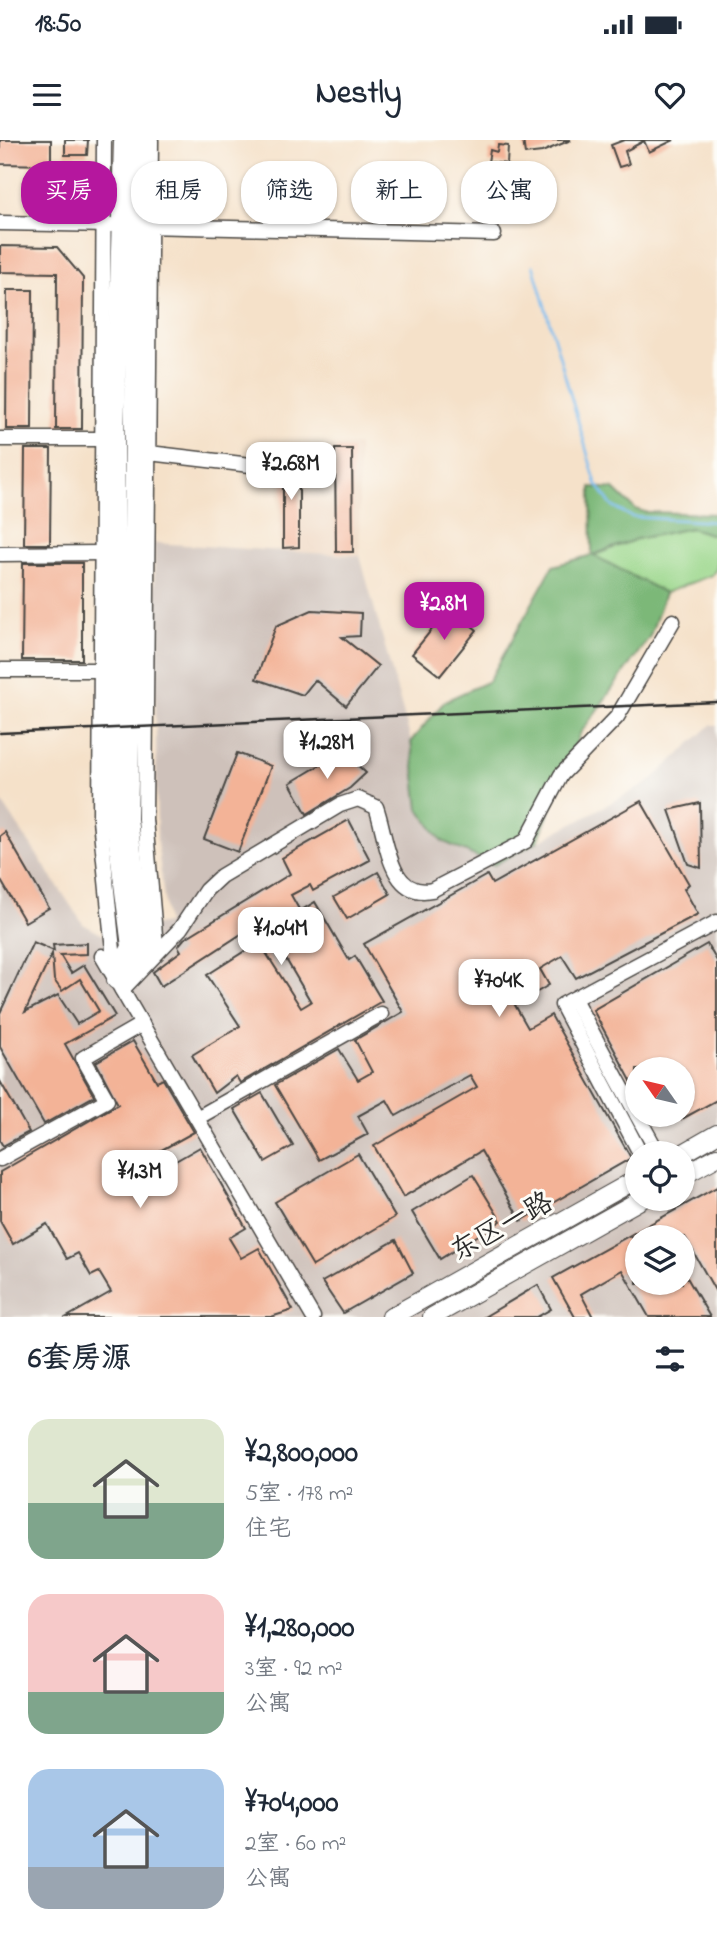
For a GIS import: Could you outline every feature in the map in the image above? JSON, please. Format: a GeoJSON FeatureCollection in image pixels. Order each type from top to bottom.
{"type":"FeatureCollection","features":[{"type":"Feature","properties":{"kind":"main road"},"geometry":{"type":"LineString","coordinates":[[119,985],[143,944],[128,819],[132,653],[128,226],[123,140]]}},
{"type":"Feature","properties":{"kind":"main road"},"geometry":{"type":"LineString","coordinates":[[119,985],[131,947],[115,819],[109,439],[136,140]]}},
{"type":"Feature","properties":{"kind":"main road"},"geometry":{"type":"LineString","coordinates":[[695,1146],[717,1134]]}},
{"type":"Feature","properties":{"kind":"main road"},"geometry":{"type":"LineString","coordinates":[[695,1169],[717,1157]]}},
{"type":"Feature","properties":{"kind":"main road","name":"东区一路"},"geometry":{"type":"LineString","coordinates":[[391,1317],[625,1186]]}},
{"type":"Feature","properties":{"kind":"main road","name":"东区一路"},"geometry":{"type":"LineString","coordinates":[[432,1317],[625,1208]]}},
{"type":"Feature","properties":{"kind":"street"},"geometry":{"type":"LineString","coordinates":[[104,140],[128,226],[149,453],[145,819],[156,946],[119,985]]}},
{"type":"Feature","properties":{"kind":"street"},"geometry":{"type":"LineString","coordinates":[[128,226],[150,140]]}},
{"type":"Feature","properties":{"kind":"street"},"geometry":{"type":"LineString","coordinates":[[0,223],[494,234]]}},
{"type":"Feature","properties":{"kind":"street"},"geometry":{"type":"LineString","coordinates":[[0,439],[109,439],[102,554],[100,820],[119,985]]}},
{"type":"Feature","properties":{"kind":"street"},"geometry":{"type":"LineString","coordinates":[[149,453],[276,468]]}},
{"type":"Feature","properties":{"kind":"street"},"geometry":{"type":"LineString","coordinates":[[0,554],[102,554]]}},
{"type":"Feature","properties":{"kind":"street"},"geometry":{"type":"LineString","coordinates":[[119,985],[180,929],[206,890],[220,876],[340,805],[358,799],[376,807],[394,870],[405,886],[419,893],[432,890],[526,841],[561,775],[617,716],[673,621]]}},
{"type":"Feature","properties":{"kind":"street"},"geometry":{"type":"LineString","coordinates":[[0,670],[100,670]]}},
{"type":"Feature","properties":{"kind":"street"},"geometry":{"type":"LineString","coordinates":[[634,1141],[562,1005],[717,922]]}},
{"type":"Feature","properties":{"kind":"street"},"geometry":{"type":"LineString","coordinates":[[102,957],[197,1118],[255,1232],[313,1317]]}},
{"type":"Feature","properties":{"kind":"street"},"geometry":{"type":"LineString","coordinates":[[574,999],[625,1093]]}},
{"type":"Feature","properties":{"kind":"street"},"geometry":{"type":"LineString","coordinates":[[197,1118],[381,1014]]}},
{"type":"Feature","properties":{"kind":"street"},"geometry":{"type":"LineString","coordinates":[[0,1159],[107,1100],[83,1058],[142,1024]]}},
{"type":"Feature","properties":{"kind":"shaded area"},"geometry":{"type":"Polygon","coordinates":[[[358,445],[360,556],[280,551],[278,449],[358,445]]]}},
{"type":"Feature","properties":{"kind":"shaded area"},"geometry":{"type":"Polygon","coordinates":[[[154,543],[360,556],[411,741],[419,809],[494,865],[648,783],[711,725],[717,725],[717,1317],[0,1317],[0,799],[83,924],[103,935],[167,923],[157,840],[154,543]]]}},
{"type":"Feature","properties":{"kind":"green space"},"geometry":{"type":"Polygon","coordinates":[[[591,487],[614,489],[635,509],[645,512],[717,514],[717,536],[691,528],[637,539],[593,555],[665,593],[650,636],[580,734],[538,841],[494,865],[442,841],[419,809],[411,741],[445,701],[489,681],[553,566],[592,555],[591,487]]]}},
{"type":"Feature","properties":{"kind":"green space"},"geometry":{"type":"Polygon","coordinates":[[[691,528],[717,536],[717,568],[712,575],[665,593],[592,556],[637,539],[691,528]]]}},
{"type":"Feature","properties":{"kind":"building"},"geometry":{"type":"Polygon","coordinates":[[[0,140],[51,140],[51,161],[0,164],[0,140]]]}},
{"type":"Feature","properties":{"kind":"building"},"geometry":{"type":"Polygon","coordinates":[[[65,140],[88,140],[87,155],[65,155],[65,140]]]}},
{"type":"Feature","properties":{"kind":"building"},"geometry":{"type":"Polygon","coordinates":[[[523,140],[571,140],[542,152],[525,154],[523,140]]]}},
{"type":"Feature","properties":{"kind":"building"},"geometry":{"type":"Polygon","coordinates":[[[624,140],[674,140],[649,152],[644,141],[625,151],[629,164],[619,167],[611,145],[624,140]]]}},
{"type":"Feature","properties":{"kind":"building"},"geometry":{"type":"Polygon","coordinates":[[[498,145],[508,146],[507,161],[488,161],[490,150],[497,152],[498,145]]]}},
{"type":"Feature","properties":{"kind":"building"},"geometry":{"type":"Polygon","coordinates":[[[0,246],[57,247],[83,278],[82,429],[56,429],[57,273],[0,272],[0,246]]]}},
{"type":"Feature","properties":{"kind":"building"},"geometry":{"type":"Polygon","coordinates":[[[7,290],[33,290],[32,429],[6,429],[7,290]]]}},
{"type":"Feature","properties":{"kind":"building"},"geometry":{"type":"Polygon","coordinates":[[[25,449],[51,449],[50,544],[24,544],[25,449]]]}},
{"type":"Feature","properties":{"kind":"building"},"geometry":{"type":"Polygon","coordinates":[[[335,449],[352,449],[353,552],[336,552],[335,449]]]}},
{"type":"Feature","properties":{"kind":"building"},"geometry":{"type":"Polygon","coordinates":[[[283,454],[299,454],[299,547],[283,548],[283,475],[286,468],[283,454]]]}},
{"type":"Feature","properties":{"kind":"building"},"geometry":{"type":"Polygon","coordinates":[[[23,563],[82,563],[82,660],[22,660],[23,563]]]}},
{"type":"Feature","properties":{"kind":"building"},"geometry":{"type":"Polygon","coordinates":[[[449,608],[477,630],[440,676],[412,654],[449,608]]]}},
{"type":"Feature","properties":{"kind":"building"},"geometry":{"type":"Polygon","coordinates":[[[312,610],[361,613],[360,636],[342,637],[378,666],[346,706],[315,680],[303,695],[256,679],[276,626],[312,610]]]}},
{"type":"Feature","properties":{"kind":"building"},"geometry":{"type":"Polygon","coordinates":[[[339,748],[366,773],[350,788],[307,814],[290,783],[325,762],[339,748]]]}},
{"type":"Feature","properties":{"kind":"building"},"geometry":{"type":"Polygon","coordinates":[[[237,753],[271,766],[238,852],[204,839],[237,753]]]}},
{"type":"Feature","properties":{"kind":"building"},"geometry":{"type":"Polygon","coordinates":[[[641,801],[689,884],[684,889],[698,914],[576,978],[562,956],[540,969],[549,985],[515,1005],[528,1028],[551,1015],[625,1147],[625,1161],[521,1221],[481,1151],[403,1197],[374,1146],[477,1087],[470,1075],[396,1116],[387,1100],[358,1116],[368,1134],[319,1160],[275,1085],[339,1049],[358,1080],[372,1072],[355,1040],[403,1012],[364,944],[487,875],[492,884],[641,801]]]}},
{"type":"Feature","properties":{"kind":"building"},"geometry":{"type":"Polygon","coordinates":[[[700,803],[701,868],[688,864],[669,810],[700,803]]]}},
{"type":"Feature","properties":{"kind":"building"},"geometry":{"type":"Polygon","coordinates":[[[349,820],[370,860],[313,891],[310,885],[291,895],[300,911],[315,902],[349,960],[355,956],[382,1001],[240,1083],[236,1076],[214,1093],[192,1055],[240,1026],[207,975],[259,942],[301,1008],[311,1002],[263,920],[161,986],[153,972],[181,951],[178,946],[184,939],[290,874],[282,858],[349,820]]]}},
{"type":"Feature","properties":{"kind":"building"},"geometry":{"type":"Polygon","coordinates":[[[5,832],[49,908],[25,922],[0,879],[0,836],[5,832]]]}},
{"type":"Feature","properties":{"kind":"building"},"geometry":{"type":"Polygon","coordinates":[[[378,872],[390,894],[347,919],[334,897],[378,872]]]}},
{"type":"Feature","properties":{"kind":"building"},"geometry":{"type":"Polygon","coordinates":[[[33,942],[54,951],[53,945],[87,943],[87,954],[60,955],[71,973],[84,965],[115,1016],[65,1044],[94,1096],[44,1124],[0,1047],[0,1013],[33,942]],[[52,954],[25,1012],[58,995],[77,1024],[99,1011],[80,979],[62,991],[54,980],[52,954]]]}},
{"type":"Feature","properties":{"kind":"building"},"geometry":{"type":"Polygon","coordinates":[[[707,944],[717,961],[717,1100],[695,1112],[695,1057],[625,1057],[625,1070],[593,1010],[707,944]]]}},
{"type":"Feature","properties":{"kind":"building"},"geometry":{"type":"Polygon","coordinates":[[[133,1041],[157,1082],[163,1079],[194,1132],[109,1179],[118,1194],[200,1147],[246,1228],[229,1238],[241,1258],[259,1248],[293,1310],[271,1317],[67,1317],[111,1292],[99,1272],[91,1276],[78,1253],[67,1259],[47,1224],[13,1244],[0,1221],[0,1172],[118,1104],[96,1062],[133,1041]]]}},
{"type":"Feature","properties":{"kind":"building"},"geometry":{"type":"Polygon","coordinates":[[[0,1081],[29,1132],[3,1146],[0,1141],[0,1081]]]}},
{"type":"Feature","properties":{"kind":"building"},"geometry":{"type":"Polygon","coordinates":[[[262,1093],[293,1146],[265,1162],[234,1109],[262,1093]]]}},
{"type":"Feature","properties":{"kind":"building"},"geometry":{"type":"Polygon","coordinates":[[[358,1154],[395,1217],[313,1266],[275,1202],[358,1154]]]}},
{"type":"Feature","properties":{"kind":"building"},"geometry":{"type":"Polygon","coordinates":[[[473,1175],[501,1221],[440,1259],[412,1212],[473,1175]]]}},
{"type":"Feature","properties":{"kind":"building"},"geometry":{"type":"Polygon","coordinates":[[[717,1187],[717,1294],[695,1255],[695,1225],[649,1225],[674,1211],[695,1211],[695,1199],[717,1187]]]}},
{"type":"Feature","properties":{"kind":"building"},"geometry":{"type":"Polygon","coordinates":[[[625,1238],[625,1275],[622,1270],[581,1294],[593,1317],[575,1317],[553,1278],[625,1238]]]}},
{"type":"Feature","properties":{"kind":"building"},"geometry":{"type":"Polygon","coordinates":[[[396,1240],[413,1273],[343,1313],[322,1282],[396,1240]]]}},
{"type":"Feature","properties":{"kind":"building"},"geometry":{"type":"Polygon","coordinates":[[[538,1285],[551,1309],[537,1317],[484,1317],[538,1285]]]}},
{"type":"Feature","properties":{"kind":"building"},"geometry":{"type":"Polygon","coordinates":[[[695,1291],[710,1317],[649,1317],[636,1295],[695,1295],[695,1291]]]}},
{"type":"Feature","properties":{"kind":"waterway"},"geometry":{"type":"LineString","coordinates":[[533,265],[596,483],[612,506],[632,517],[717,522]]}},
{"type":"Feature","properties":{"kind":"railway"},"geometry":{"type":"LineString","coordinates":[[0,733],[717,702]]}}]}
